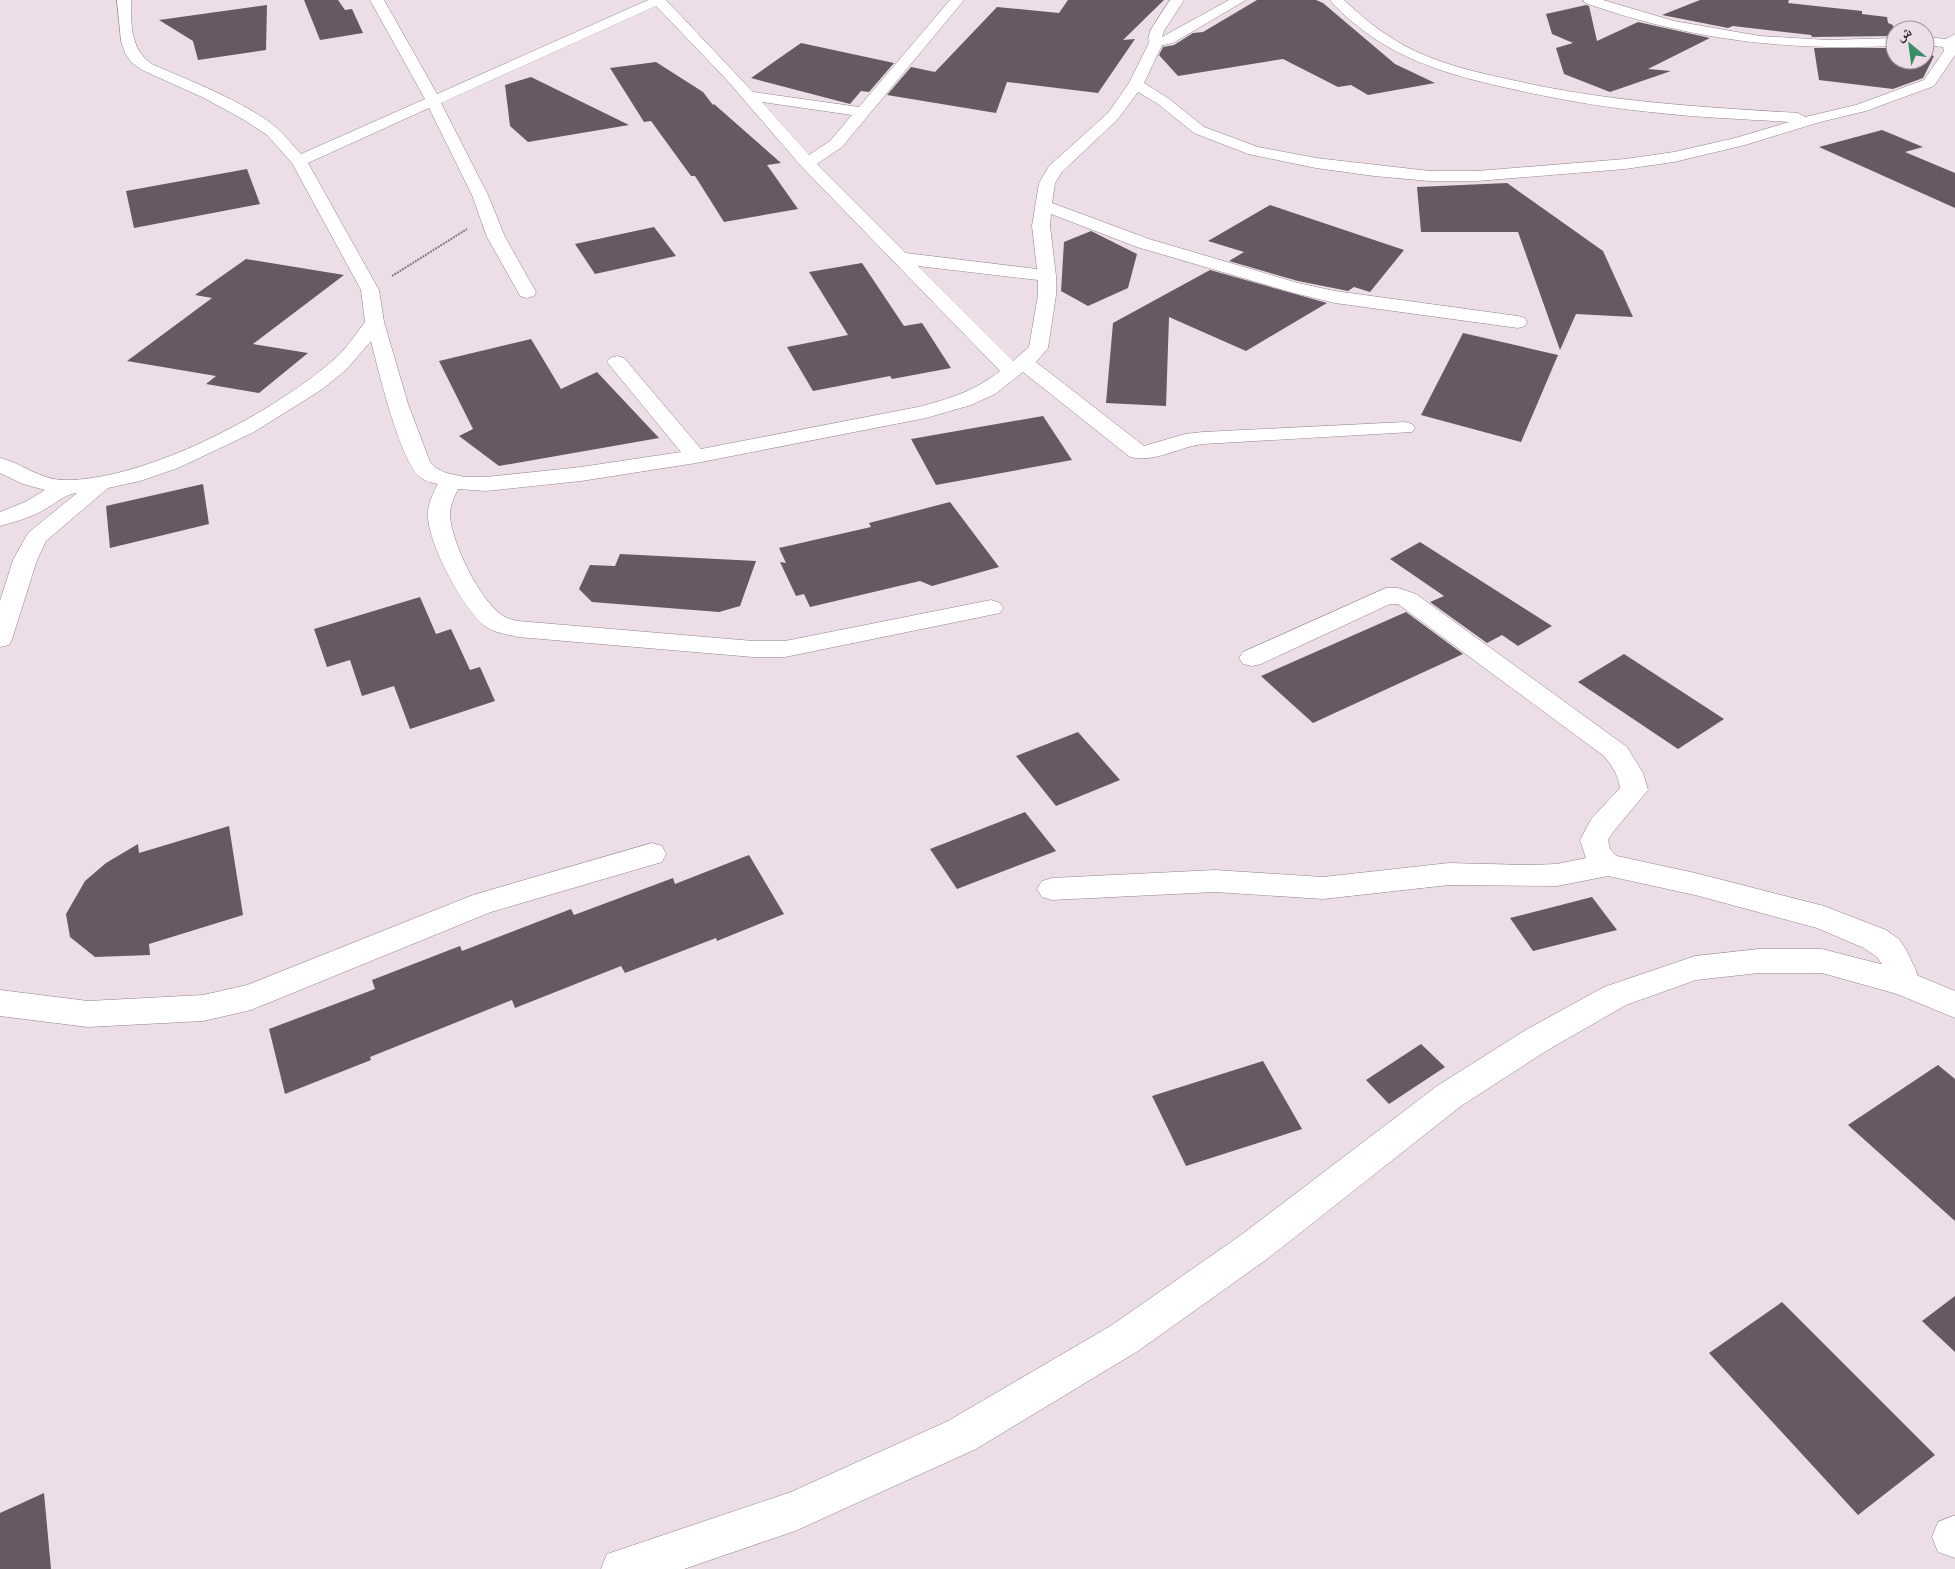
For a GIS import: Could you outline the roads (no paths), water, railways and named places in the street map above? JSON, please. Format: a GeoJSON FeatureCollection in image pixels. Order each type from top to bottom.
{"type":"FeatureCollection","features":[{"type":"Feature","properties":{"kind":"street"},"geometry":{"type":"LineString","coordinates":[[124,0],[132,54],[139,61],[147,67],[209,95],[251,118],[278,138],[300,161],[370,290],[375,322],[398,404],[420,463],[428,473],[450,482],[486,484],[581,474],[696,457],[797,439],[926,412],[978,395],[1000,382],[1038,348],[1046,295],[1047,276],[1041,226],[1042,205],[1047,183],[1055,169],[1109,121],[1136,84],[1157,41]]}},
{"type":"Feature","properties":{"kind":"street"},"geometry":{"type":"LineString","coordinates":[[377,0],[433,101],[480,194],[496,237],[526,292]]}},
{"type":"Feature","properties":{"kind":"street"},"geometry":{"type":"LineString","coordinates":[[300,161],[659,0],[807,163],[899,258],[1017,366],[1138,452],[1160,451],[1179,441],[1203,438],[1405,428]]}},
{"type":"Feature","properties":{"kind":"street"},"geometry":{"type":"LineString","coordinates":[[807,163],[836,144],[957,0]]}},
{"type":"Feature","properties":{"kind":"street"},"geometry":{"type":"LineString","coordinates":[[1157,41],[1154,39],[1157,31],[1177,0]]}},
{"type":"Feature","properties":{"kind":"street"},"geometry":{"type":"LineString","coordinates":[[1157,41],[1166,41],[1239,0]]}},
{"type":"Feature","properties":{"kind":"street"},"geometry":{"type":"LineString","coordinates":[[1336,0],[1355,18],[1404,51],[1432,62],[1491,80],[1623,105],[1815,119]]}},
{"type":"Feature","properties":{"kind":"street"},"geometry":{"type":"LineString","coordinates":[[1590,0],[1659,22],[1732,35],[1817,44],[1885,42]]}},
{"type":"Feature","properties":{"kind":"street"},"geometry":{"type":"LineString","coordinates":[[1136,84],[1163,100],[1182,118],[1199,130],[1246,148],[1316,164],[1411,175],[1508,174],[1674,158],[1739,142],[1900,96],[1929,83],[1951,51],[1952,41],[1935,42]]}},
{"type":"Feature","properties":{"kind":"street"},"geometry":{"type":"LineString","coordinates":[[748,96],[863,112]]}},
{"type":"Feature","properties":{"kind":"street"},"geometry":{"type":"LineString","coordinates":[[1042,205],[1152,246],[1308,292],[1518,322]]}},
{"type":"Feature","properties":{"kind":"street"},"geometry":{"type":"LineString","coordinates":[[899,258],[1047,276]]}},
{"type":"Feature","properties":{"kind":"street"},"geometry":{"type":"LineString","coordinates":[[0,464],[16,474],[62,487],[99,485],[174,461],[224,438],[304,392],[340,364],[375,322]]}},
{"type":"Feature","properties":{"kind":"street"},"geometry":{"type":"LineString","coordinates":[[617,362],[696,457]]}},
{"type":"Feature","properties":{"kind":"street"},"geometry":{"type":"LineString","coordinates":[[450,482],[443,496],[438,515],[441,532],[451,556],[479,608],[496,622],[518,629],[754,650],[785,649],[991,608]]}},
{"type":"Feature","properties":{"kind":"street"},"geometry":{"type":"LineString","coordinates":[[0,639],[25,560],[36,538],[99,485]]}},
{"type":"Feature","properties":{"kind":"street"},"geometry":{"type":"LineString","coordinates":[[0,519],[38,505],[54,495],[62,487]]}},
{"type":"Feature","properties":{"kind":"street"},"geometry":{"type":"LineString","coordinates":[[1252,658],[1386,596],[1398,596],[1407,599],[1613,749],[1627,765],[1633,778],[1634,790],[1602,825],[1594,840],[1597,853],[1608,866]]}},
{"type":"Feature","properties":{"kind":"street"},"geometry":{"type":"LineString","coordinates":[[0,1003],[88,1014],[203,1008],[251,997],[483,903],[652,854]]}},
{"type":"Feature","properties":{"kind":"street"},"geometry":{"type":"LineString","coordinates":[[1052,889],[1215,881],[1322,888],[1449,874],[1557,875],[1608,866],[1695,884],[1824,918],[1875,939],[1888,948],[1900,968],[1904,983]]}},
{"type":"Feature","properties":{"kind":"street"},"geometry":{"type":"LineString","coordinates":[[622,1569],[795,1511],[962,1435],[1133,1332],[1254,1247],[1449,1096],[1534,1041],[1615,996],[1695,968],[1759,961],[1822,961],[1904,983],[1955,1005]]}}]}
